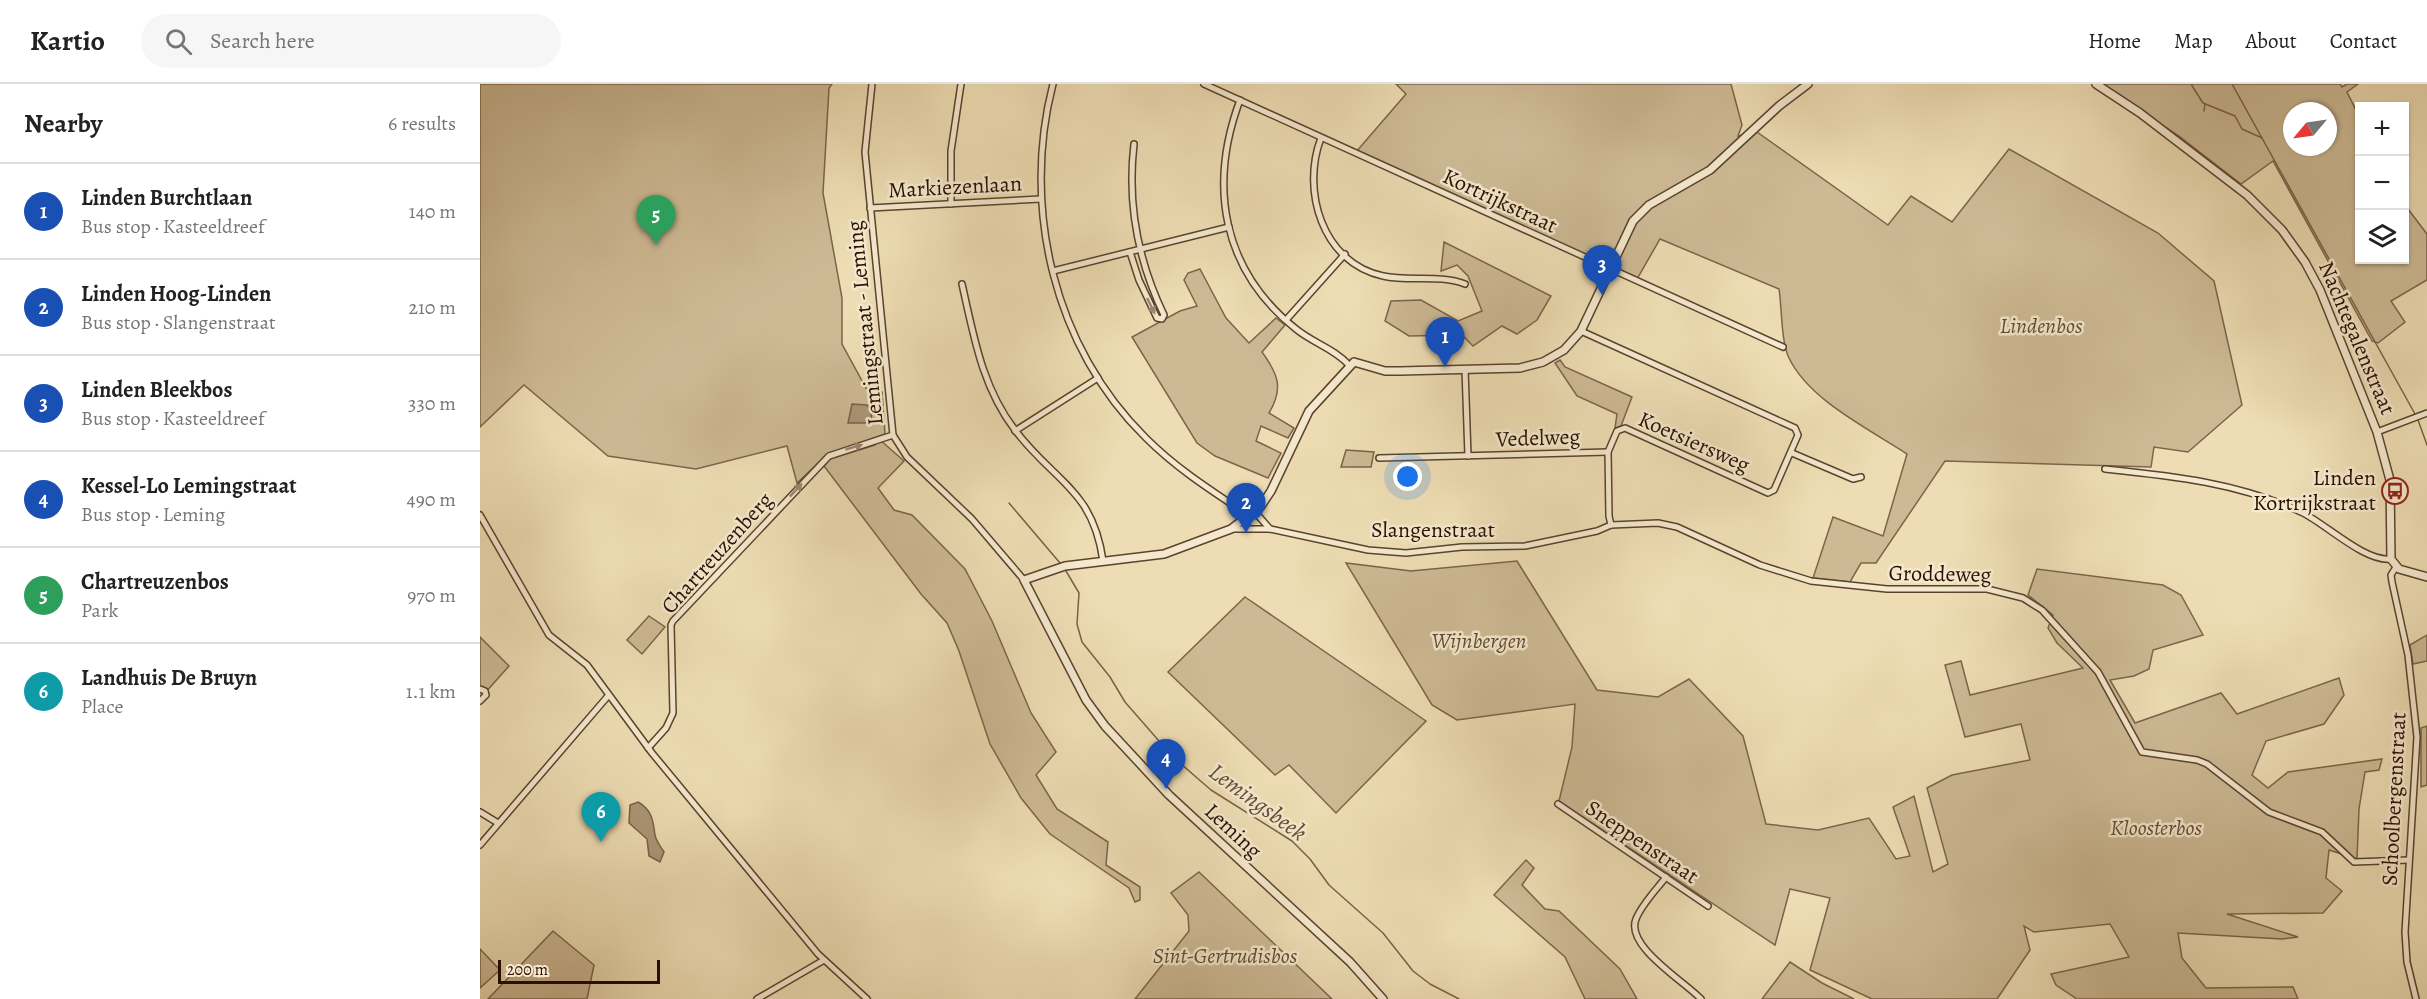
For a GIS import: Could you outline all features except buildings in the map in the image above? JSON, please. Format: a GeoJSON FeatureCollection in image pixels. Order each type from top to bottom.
{"type":"FeatureCollection","features":[{"type":"Feature","properties":{"kind":"street","name":"Lemingstraat - Leming"},"geometry":{"type":"LineString","coordinates":[[872,84],[865,152],[893,435],[907,457],[972,519],[1024,580]]}},
{"type":"Feature","properties":{"kind":"street"},"geometry":{"type":"LineString","coordinates":[[951,204],[951,151],[961,84]]}},
{"type":"Feature","properties":{"kind":"street"},"geometry":{"type":"LineString","coordinates":[[1053,84],[1042,149],[1041,199],[1053,271],[1070,324],[1098,378],[1130,422],[1172,463],[1251,514],[1270,529]]}},
{"type":"Feature","properties":{"kind":"street","name":"Kortrijkstraat"},"geometry":{"type":"LineString","coordinates":[[1204,84],[1783,347]]}},
{"type":"Feature","properties":{"kind":"street"},"geometry":{"type":"LineString","coordinates":[[1231,529],[1251,514],[1271,491],[1309,411],[1354,362],[1384,370],[1400,371],[1532,366],[1563,350],[1581,331],[1624,235],[1642,211],[1710,170],[1779,106],[1808,84]]}},
{"type":"Feature","properties":{"kind":"street","name":"Nachtegalenstraat"},"geometry":{"type":"LineString","coordinates":[[2096,84],[2140,112],[2238,188],[2282,230],[2320,290],[2377,432],[2390,480],[2391,559]]}},
{"type":"Feature","properties":{"kind":"street"},"geometry":{"type":"LineString","coordinates":[[1240,100],[1223,165],[1223,196],[1229,227],[1239,256],[1255,286],[1286,320],[1310,339],[1342,357],[1349,365]]}},
{"type":"Feature","properties":{"kind":"street"},"geometry":{"type":"LineString","coordinates":[[1321,138],[1312,171],[1314,196],[1324,227],[1345,254],[1379,275],[1411,280],[1453,279],[1465,284]]}},
{"type":"Feature","properties":{"kind":"street"},"geometry":{"type":"LineString","coordinates":[[1130,252],[1152,309],[1157,318],[1162,319],[1164,315],[1148,278],[1139,249],[1132,202],[1134,144]]}},
{"type":"Feature","properties":{"kind":"street","name":"Markiezenlaan"},"geometry":{"type":"LineString","coordinates":[[870,208],[1041,199]]}},
{"type":"Feature","properties":{"kind":"street"},"geometry":{"type":"LineString","coordinates":[[1053,271],[1229,227]]}},
{"type":"Feature","properties":{"kind":"street"},"geometry":{"type":"LineString","coordinates":[[1286,320],[1345,254]]}},
{"type":"Feature","properties":{"kind":"street"},"geometry":{"type":"LineString","coordinates":[[962,284],[982,369],[992,392],[1015,431],[1088,510],[1100,537],[1103,561]]}},
{"type":"Feature","properties":{"kind":"street","name":"Koetsiersweg"},"geometry":{"type":"LineString","coordinates":[[1581,331],[1795,428],[1798,435],[1774,490],[1768,493],[1625,428],[1617,430],[1608,452]]}},
{"type":"Feature","properties":{"kind":"street","name":"Vedelweg"},"geometry":{"type":"LineString","coordinates":[[1464,369],[1468,456]]}},
{"type":"Feature","properties":{"kind":"street"},"geometry":{"type":"LineString","coordinates":[[1015,431],[1098,378]]}},
{"type":"Feature","properties":{"kind":"street"},"geometry":{"type":"LineString","coordinates":[[2377,432],[2427,413]]}},
{"type":"Feature","properties":{"kind":"street","name":"Chartreuzenberg"},"geometry":{"type":"LineString","coordinates":[[648,748],[666,728],[673,713],[671,625],[829,456],[893,435]]}},
{"type":"Feature","properties":{"kind":"street"},"geometry":{"type":"LineString","coordinates":[[1608,452],[1611,525]]}},
{"type":"Feature","properties":{"kind":"street","name":"Vedelweg"},"geometry":{"type":"LineString","coordinates":[[1379,458],[1608,452]]}},
{"type":"Feature","properties":{"kind":"street"},"geometry":{"type":"LineString","coordinates":[[1792,453],[1853,479],[1861,477]]}},
{"type":"Feature","properties":{"kind":"street"},"geometry":{"type":"LineString","coordinates":[[2105,469],[2212,482],[2301,512],[2376,559],[2391,559],[2396,567],[2427,577]]}},
{"type":"Feature","properties":{"kind":"street"},"geometry":{"type":"LineString","coordinates":[[480,515],[549,635],[587,664],[608,696],[648,748],[824,960],[867,999]]}},
{"type":"Feature","properties":{"kind":"street","name":"Slangenstraat"},"geometry":{"type":"LineString","coordinates":[[1024,580],[1061,567],[1164,554],[1231,529],[1270,529],[1394,553],[1462,547],[1525,546],[1597,531],[1611,525],[1669,524],[1760,565],[1811,581],[1838,585]]}},
{"type":"Feature","properties":{"kind":"street","name":"Schoolbergenstraat"},"geometry":{"type":"LineString","coordinates":[[2396,567],[2391,575],[2408,655],[2416,718],[2417,747],[2404,932],[2407,963],[2416,999]]}},
{"type":"Feature","properties":{"kind":"street","name":"Leming"},"geometry":{"type":"LineString","coordinates":[[1024,580],[1086,700],[1105,726],[1169,795],[1350,962],[1383,999]]}},
{"type":"Feature","properties":{"kind":"street","name":"Groddeweg"},"geometry":{"type":"LineString","coordinates":[[1838,585],[1887,590],[1987,589],[2023,598],[2042,610],[2098,672],[2142,752],[2197,760],[2207,764],[2270,812],[2322,832],[2354,861],[2370,863],[2409,860]]}},
{"type":"Feature","properties":{"kind":"street"},"geometry":{"type":"LineString","coordinates":[[480,688],[485,691],[486,695],[480,701]]}},
{"type":"Feature","properties":{"kind":"street"},"geometry":{"type":"LineString","coordinates":[[480,844],[608,696]]}},
{"type":"Feature","properties":{"kind":"street","name":"Sneppenstraat"},"geometry":{"type":"LineString","coordinates":[[1558,804],[1708,906]]}},
{"type":"Feature","properties":{"kind":"street"},"geometry":{"type":"LineString","coordinates":[[480,812],[498,823]]}},
{"type":"Feature","properties":{"kind":"street"},"geometry":{"type":"LineString","coordinates":[[1666,877],[1636,920],[1635,932],[1642,947],[1701,999]]}},
{"type":"Feature","properties":{"kind":"street"},"geometry":{"type":"LineString","coordinates":[[757,999],[824,960]]}},
{"type":"Feature","properties":{"kind":"green space"},"geometry":{"type":"Polygon","coordinates":[[[480,84],[832,84],[829,88],[823,193],[842,298],[842,344],[866,388],[882,392],[885,434],[828,454],[797,483],[787,446],[696,469],[608,456],[524,385],[480,427],[480,84]]]}},
{"type":"Feature","properties":{"kind":"green space","name":"Lindenbos"},"geometry":{"type":"Polygon","coordinates":[[[1396,84],[1731,84],[1742,125],[1738,136],[1757,132],[1888,225],[1911,196],[1952,222],[2009,149],[2158,233],[2214,281],[2242,405],[2188,452],[2154,447],[2151,467],[1945,461],[1876,563],[1861,563],[1850,582],[1813,578],[1833,517],[1883,536],[1907,454],[1841,412],[1825,400],[1798,373],[1789,358],[1784,343],[1779,289],[1660,239],[1637,279],[1356,152],[1406,94],[1396,84]]]}},
{"type":"Feature","properties":{"kind":"green space"},"geometry":{"type":"Polygon","coordinates":[[[2100,84],[2340,84],[2342,87],[2347,84],[2358,84],[2347,92],[2355,108],[2355,264],[2409,264],[2409,210],[2427,234],[2427,280],[2391,301],[2405,322],[2378,343],[2372,341],[2273,161],[2241,184],[2179,136],[2100,84]]]}},
{"type":"Feature","properties":{"kind":"green space"},"geometry":{"type":"Polygon","coordinates":[[[1444,242],[1551,296],[1537,320],[1517,334],[1502,326],[1473,346],[1462,335],[1409,336],[1385,321],[1391,301],[1421,300],[1458,321],[1482,311],[1468,276],[1457,265],[1441,271],[1444,242]]]}},
{"type":"Feature","properties":{"kind":"green space"},"geometry":{"type":"Polygon","coordinates":[[[1200,269],[1226,318],[1249,343],[1276,318],[1285,325],[1262,352],[1272,367],[1278,389],[1269,413],[1294,428],[1288,438],[1261,426],[1256,441],[1281,453],[1268,478],[1215,456],[1197,443],[1132,337],[1180,311],[1197,306],[1184,280],[1188,273],[1200,269]]]}},
{"type":"Feature","properties":{"kind":"green space"},"geometry":{"type":"Polygon","coordinates":[[[1560,360],[1565,367],[1632,397],[1621,426],[1615,428],[1617,414],[1577,396],[1555,363],[1560,360]]]}},
{"type":"Feature","properties":{"kind":"green space"},"geometry":{"type":"Polygon","coordinates":[[[879,439],[904,461],[878,488],[894,510],[912,515],[965,569],[992,621],[1031,713],[1056,752],[1036,775],[1057,809],[1108,842],[1106,865],[1140,887],[1140,900],[1135,902],[1129,888],[1050,834],[1021,798],[990,744],[959,651],[947,623],[921,594],[824,466],[830,459],[875,445],[879,439]]]}},
{"type":"Feature","properties":{"kind":"green space"},"geometry":{"type":"Polygon","coordinates":[[[1346,450],[1374,452],[1371,467],[1341,467],[1346,450]]]}},
{"type":"Feature","properties":{"kind":"green space","name":"Kloosterbos"},"geometry":{"type":"Polygon","coordinates":[[[1517,561],[1597,690],[1658,697],[1689,679],[1743,736],[1766,824],[1818,830],[1869,818],[1896,859],[1910,856],[1893,807],[1914,796],[1933,872],[1948,864],[1927,788],[1952,775],[2030,760],[2021,724],[1965,737],[1945,665],[1961,661],[1970,695],[2083,668],[2057,643],[2048,628],[2053,615],[2028,595],[2037,569],[2163,585],[2181,595],[2203,635],[2153,650],[2149,669],[2134,676],[2110,680],[2135,723],[2221,693],[2237,714],[2339,678],[2344,695],[2324,724],[2266,741],[2252,775],[2268,788],[2288,772],[2382,759],[2379,770],[2365,772],[2359,809],[2357,859],[2329,850],[2326,878],[2342,891],[2323,913],[2227,914],[2298,937],[2282,939],[2178,933],[2182,958],[2206,988],[2293,987],[2298,999],[2077,999],[2056,985],[2051,974],[2129,957],[2110,924],[2034,932],[2024,926],[2030,950],[1997,999],[1872,999],[1810,970],[1830,898],[1790,889],[1775,945],[1559,801],[1572,747],[1575,704],[1457,720],[1432,705],[1346,563],[1411,571],[1517,561]]]}},
{"type":"Feature","properties":{"kind":"green space"},"geometry":{"type":"Polygon","coordinates":[[[1245,597],[1426,721],[1336,813],[1289,765],[1275,775],[1168,672],[1245,597]]]}},
{"type":"Feature","properties":{"kind":"green space"},"geometry":{"type":"Polygon","coordinates":[[[649,616],[665,627],[642,654],[627,640],[649,616]]]}},
{"type":"Feature","properties":{"kind":"green space"},"geometry":{"type":"Polygon","coordinates":[[[2427,635],[2427,661],[2413,664],[2410,645],[2427,635]]]}},
{"type":"Feature","properties":{"kind":"green space"},"geometry":{"type":"Polygon","coordinates":[[[480,637],[509,666],[485,693],[480,689],[480,637]]]}},
{"type":"Feature","properties":{"kind":"green space"},"geometry":{"type":"Polygon","coordinates":[[[2427,726],[2427,785],[2421,787],[2421,728],[2427,726]]]}},
{"type":"Feature","properties":{"kind":"green space"},"geometry":{"type":"Polygon","coordinates":[[[1526,860],[1534,868],[1522,885],[1545,909],[1559,911],[1620,969],[1637,999],[1585,999],[1565,957],[1494,895],[1526,860]]]}},
{"type":"Feature","properties":{"kind":"green space","name":"Sint-Gertrudisbos"},"geometry":{"type":"Polygon","coordinates":[[[1199,872],[1332,999],[1135,999],[1189,931],[1188,915],[1171,893],[1199,872]]]}},
{"type":"Feature","properties":{"kind":"green space"},"geometry":{"type":"Polygon","coordinates":[[[553,931],[594,965],[587,999],[488,999],[553,931]]]}},
{"type":"Feature","properties":{"kind":"green space"},"geometry":{"type":"Polygon","coordinates":[[[480,949],[500,970],[480,988],[480,949]]]}},
{"type":"Feature","properties":{"kind":"green space"},"geometry":{"type":"Polygon","coordinates":[[[1790,962],[1822,983],[1854,999],[1762,999],[1790,962]]]}},
{"type":"Feature","properties":{"kind":"shaded area"},"geometry":{"type":"Polygon","coordinates":[[[852,404],[867,405],[871,411],[872,423],[848,423],[852,404]]]}},
{"type":"Feature","properties":{"kind":"shaded area"},"geometry":{"type":"Polygon","coordinates":[[[638,802],[651,816],[657,842],[664,852],[660,862],[649,856],[647,839],[629,823],[630,805],[638,802]]]}},
{"type":"Feature","properties":{"kind":"waterway"},"geometry":{"type":"LineString","coordinates":[[2191,84],[2203,103],[2235,116],[2242,129],[2262,138]]}},
{"type":"Feature","properties":{"kind":"waterway"},"geometry":{"type":"LineString","coordinates":[[2232,84],[2415,414]]}},
{"type":"Feature","properties":{"kind":"waterway"},"geometry":{"type":"LineString","coordinates":[[2204,111],[2205,104]]}},
{"type":"Feature","properties":{"kind":"waterway"},"geometry":{"type":"LineString","coordinates":[[2418,420],[2427,445]]}},
{"type":"Feature","properties":{"kind":"waterway","name":"Lemingsbeek"},"geometry":{"type":"LineString","coordinates":[[1009,503],[1060,563]]}},
{"type":"Feature","properties":{"kind":"waterway","name":"Lemingsbeek"},"geometry":{"type":"LineString","coordinates":[[1066,571],[1079,593],[1077,624],[1082,642],[1110,677],[1125,702],[1173,757],[1211,790],[1292,841],[1310,859],[1329,885],[1383,933],[1413,971],[1430,984],[1459,999]]}},
{"type":"Feature","properties":{"kind":"place","name":"Chartreuzenbos"},"geometry":{"type":"Point","coordinates":[656,245]}},
{"type":"Feature","properties":{"kind":"place","name":"Linden Bleekbos"},"geometry":{"type":"Point","coordinates":[1602,295]}},
{"type":"Feature","properties":{"kind":"place","name":"Linden Burchtlaan"},"geometry":{"type":"Point","coordinates":[1445,367]}},
{"type":"Feature","properties":{"kind":"place","name":"Linden Kortrijkstraat"},"geometry":{"type":"Point","coordinates":[2395,491]}},
{"type":"Feature","properties":{"kind":"place","name":"Linden Hoog-Linden"},"geometry":{"type":"Point","coordinates":[1246,533]}},
{"type":"Feature","properties":{"kind":"place","name":"Kessel-Lo Lemingstraat"},"geometry":{"type":"Point","coordinates":[1166,789]}},
{"type":"Feature","properties":{"kind":"place","name":"Landhuis De Bruyn"},"geometry":{"type":"Point","coordinates":[601,842]}},
{"type":"Feature","properties":{"kind":"park label","name":"Wijnbergen"},"geometry":{"type":"Point","coordinates":[1479,641]}}]}
